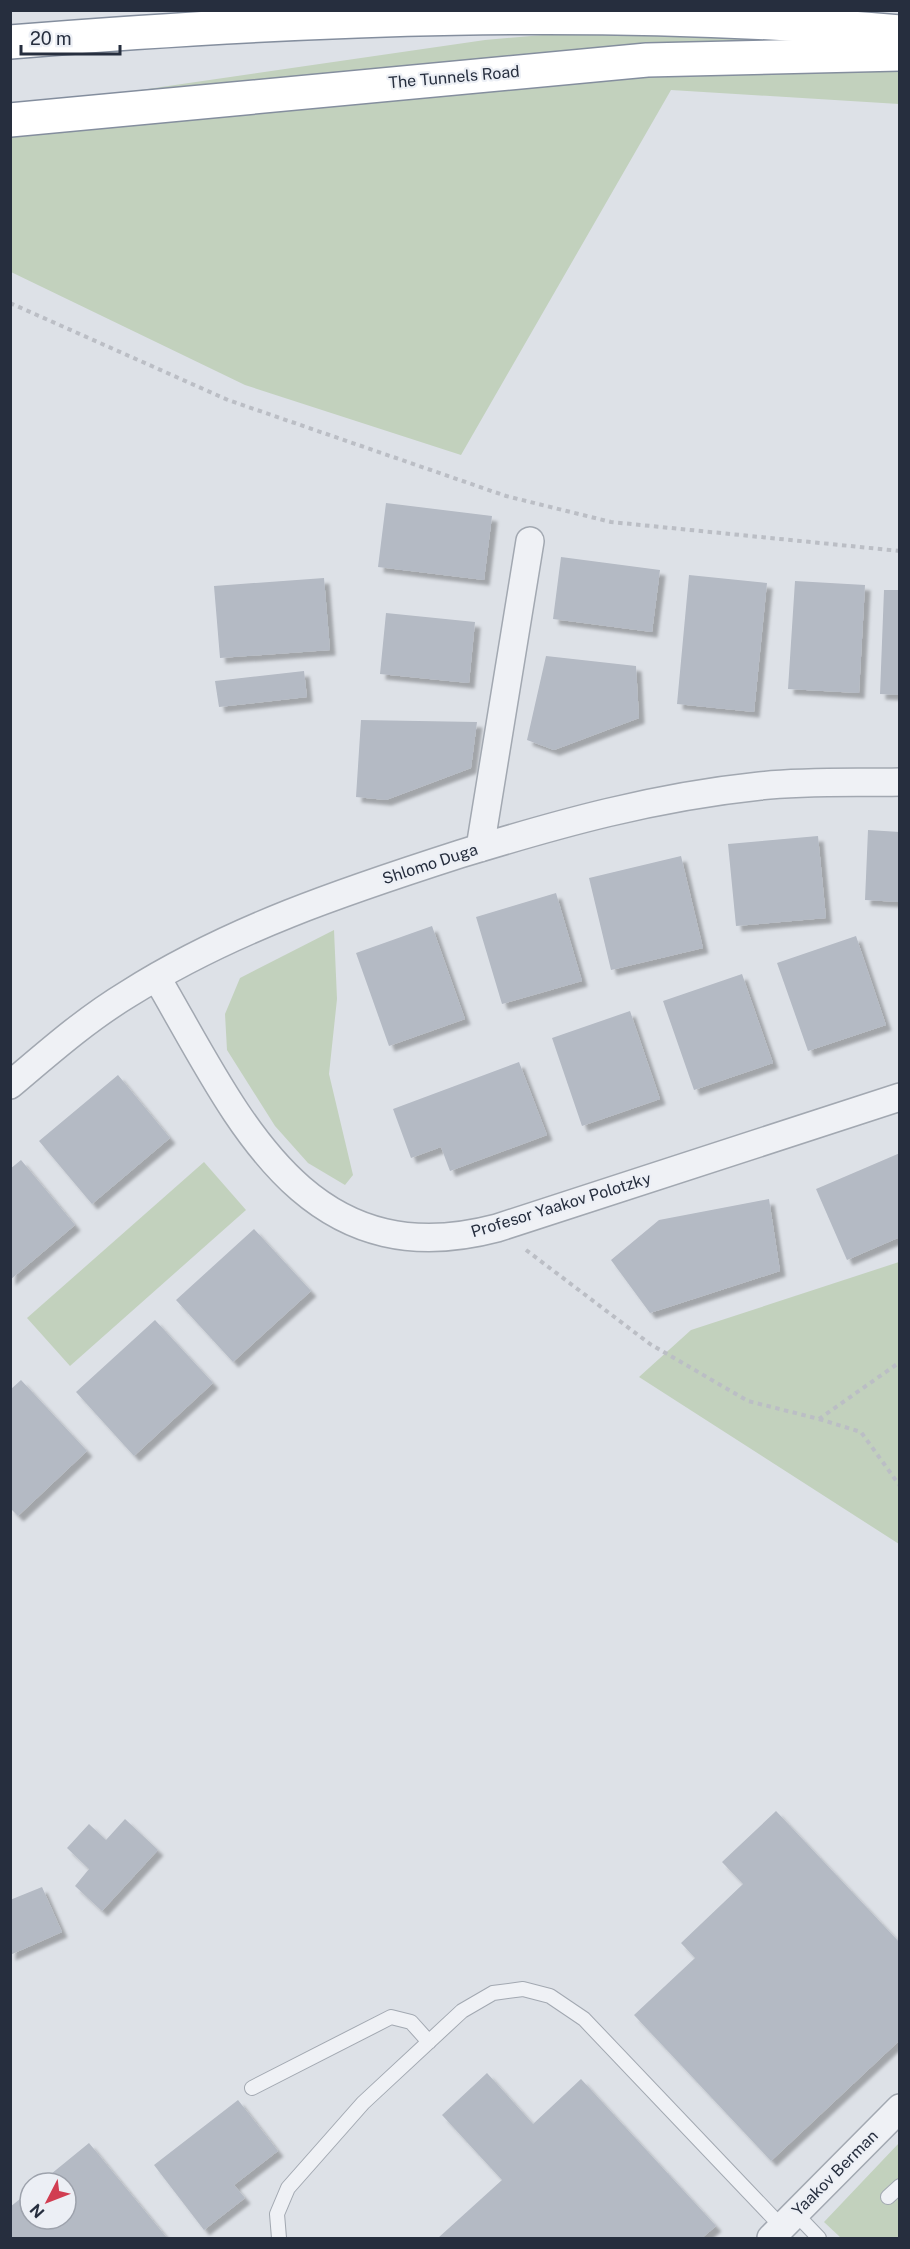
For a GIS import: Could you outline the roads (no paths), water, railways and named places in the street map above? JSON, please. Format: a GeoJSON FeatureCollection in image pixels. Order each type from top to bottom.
{"type":"FeatureCollection","features":[{"type":"Feature","properties":{"kind":"highway"},"geometry":{"type":"LineString","coordinates":[[10,42],[427,17],[633,16],[829,26],[900,33]]}},
{"type":"Feature","properties":{"kind":"highway","name":"The Tunnels Road"},"geometry":{"type":"LineString","coordinates":[[10,120],[647,60],[900,54]]}},
{"type":"Feature","properties":{"kind":"street"},"geometry":{"type":"LineString","coordinates":[[480,848],[530,541]]}},
{"type":"Feature","properties":{"kind":"street","name":"Shlomo Duga"},"geometry":{"type":"LineString","coordinates":[[10,1086],[83,1024],[157,978],[238,935],[319,900],[553,824],[650,801],[761,786],[900,782]]}},
{"type":"Feature","properties":{"kind":"street","name":"Profesor Yaakov Polotzky"},"geometry":{"type":"LineString","coordinates":[[157,978],[233,1109],[287,1176],[322,1208],[352,1222],[385,1233],[428,1239],[456,1237],[497,1228],[900,1096]]}},
{"type":"Feature","properties":{"kind":"street","name":"Yaakov Berman"},"geometry":{"type":"LineString","coordinates":[[783,2226],[900,2108]]}},
{"type":"Feature","properties":{"kind":"lane"},"geometry":{"type":"LineString","coordinates":[[279,2238],[277,2214],[288,2188],[363,2103],[462,2011],[493,1993],[523,1989],[550,1996],[584,2019],[783,2226],[819,2238]]}},
{"type":"Feature","properties":{"kind":"lane"},"geometry":{"type":"LineString","coordinates":[[252,2088],[391,2018],[411,2022],[429,2042]]}},
{"type":"Feature","properties":{"kind":"lane"},"geometry":{"type":"LineString","coordinates":[[888,2197],[900,2186]]}}]}
